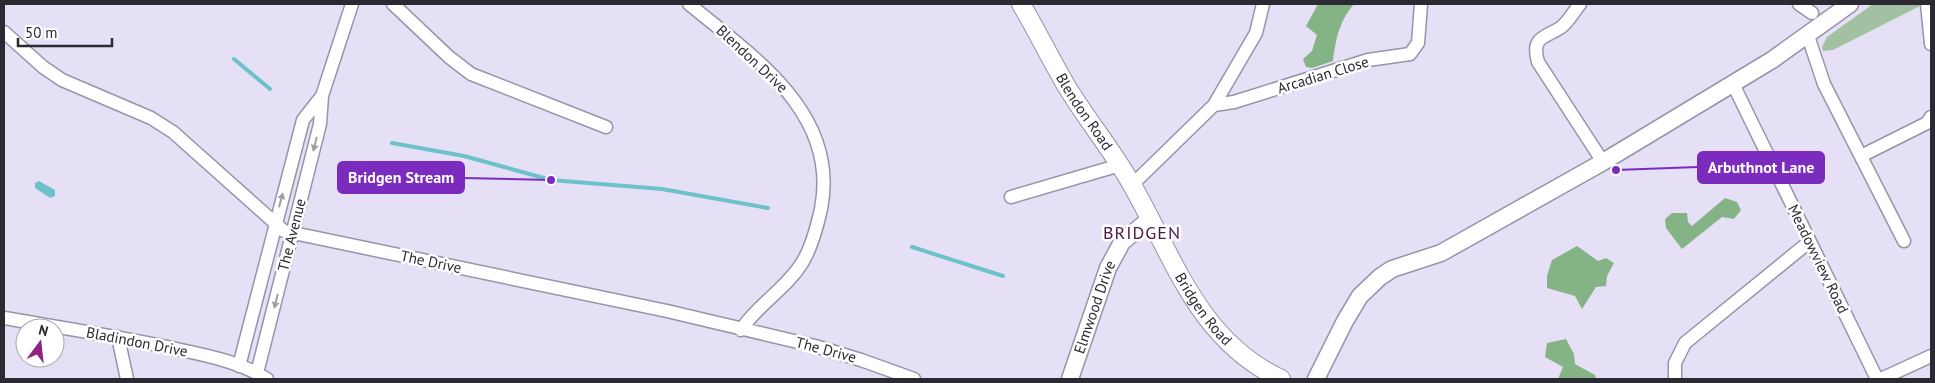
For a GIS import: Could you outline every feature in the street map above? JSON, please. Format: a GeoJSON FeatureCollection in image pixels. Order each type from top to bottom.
{"type":"FeatureCollection","features":[{"type":"Feature","properties":{"kind":"main road","name":"Blendon Road"},"geometry":{"type":"LineString","coordinates":[[1021,4],[1067,87],[1120,165],[1150,219]]}},
{"type":"Feature","properties":{"kind":"main road","name":"Bridgen Road"},"geometry":{"type":"LineString","coordinates":[[1150,219],[1201,314],[1220,336],[1241,354],[1281,379]]}},
{"type":"Feature","properties":{"kind":"street","name":"The Avenue"},"geometry":{"type":"LineString","coordinates":[[262,376],[293,234],[320,124],[322,96],[352,4]]}},
{"type":"Feature","properties":{"kind":"street"},"geometry":{"type":"LineString","coordinates":[[393,4],[449,57],[471,74],[606,126]]}},
{"type":"Feature","properties":{"kind":"street","name":"Blendon Drive"},"geometry":{"type":"LineString","coordinates":[[689,4],[764,66],[789,93],[811,126],[818,144],[822,169],[823,189],[820,211],[809,248],[802,262],[780,288],[751,315],[741,330]]}},
{"type":"Feature","properties":{"kind":"street"},"geometry":{"type":"LineString","coordinates":[[1132,185],[1214,105],[1256,33],[1263,4]]}},
{"type":"Feature","properties":{"kind":"street","name":"Arcadian Close"},"geometry":{"type":"LineString","coordinates":[[1214,105],[1234,102],[1368,60],[1410,54],[1418,43],[1421,4]]}},
{"type":"Feature","properties":{"kind":"street"},"geometry":{"type":"LineString","coordinates":[[1580,4],[1560,27],[1547,32],[1538,42],[1535,53],[1538,62],[1603,162]]}},
{"type":"Feature","properties":{"kind":"street"},"geometry":{"type":"LineString","coordinates":[[1799,4],[1812,14]]}},
{"type":"Feature","properties":{"kind":"street"},"geometry":{"type":"LineString","coordinates":[[1316,379],[1345,321],[1360,296],[1380,277],[1392,269],[1441,253],[1603,162],[1733,84],[1808,36],[1850,4]]}},
{"type":"Feature","properties":{"kind":"street"},"geometry":{"type":"LineString","coordinates":[[1927,4],[1931,44]]}},
{"type":"Feature","properties":{"kind":"street","name":"The Drive"},"geometry":{"type":"LineString","coordinates":[[4,32],[43,67],[62,80],[151,118],[172,132],[275,225],[293,234],[667,311],[815,346],[914,379]]}},
{"type":"Feature","properties":{"kind":"street"},"geometry":{"type":"LineString","coordinates":[[1808,36],[1824,84],[1904,241]]}},
{"type":"Feature","properties":{"kind":"street","name":"Meadowview Road"},"geometry":{"type":"LineString","coordinates":[[1733,84],[1877,379]]}},
{"type":"Feature","properties":{"kind":"street","name":"The Avenue"},"geometry":{"type":"LineString","coordinates":[[239,366],[303,120],[322,96]]}},
{"type":"Feature","properties":{"kind":"street"},"geometry":{"type":"LineString","coordinates":[[1861,156],[1927,123],[1931,117]]}},
{"type":"Feature","properties":{"kind":"street"},"geometry":{"type":"LineString","coordinates":[[1011,197],[1120,165]]}},
{"type":"Feature","properties":{"kind":"street","name":"Elmwood Drive"},"geometry":{"type":"LineString","coordinates":[[1070,379],[1108,268],[1122,242],[1150,219]]}},
{"type":"Feature","properties":{"kind":"street"},"geometry":{"type":"LineString","coordinates":[[1675,379],[1675,363],[1684,343],[1809,242]]}},
{"type":"Feature","properties":{"kind":"street","name":"Bladindon Drive"},"geometry":{"type":"LineString","coordinates":[[4,318],[118,337],[199,354],[239,366],[262,376]]}},
{"type":"Feature","properties":{"kind":"street"},"geometry":{"type":"LineString","coordinates":[[118,337],[127,379]]}},
{"type":"Feature","properties":{"kind":"street"},"geometry":{"type":"LineString","coordinates":[[1881,379],[1931,356]]}},
{"type":"Feature","properties":{"kind":"shaded area"},"geometry":{"type":"Polygon","coordinates":[[[1318,4],[1354,4],[1345,17],[1339,31],[1333,61],[1312,68],[1306,67],[1303,59],[1312,51],[1317,35],[1306,26],[1318,4]]]}},
{"type":"Feature","properties":{"kind":"shaded area"},"geometry":{"type":"Polygon","coordinates":[[[1873,4],[1922,5],[1833,50],[1823,51],[1822,47],[1827,37],[1873,4]]]}},
{"type":"Feature","properties":{"kind":"shaded area"},"geometry":{"type":"Polygon","coordinates":[[[39,181],[55,190],[55,196],[50,198],[35,188],[35,183],[39,181]]]}},
{"type":"Feature","properties":{"kind":"shaded area"},"geometry":{"type":"Polygon","coordinates":[[[1725,198],[1737,202],[1741,210],[1734,219],[1722,217],[1682,249],[1666,228],[1665,219],[1672,213],[1687,213],[1688,222],[1692,226],[1725,198]]]}},
{"type":"Feature","properties":{"kind":"shaded area"},"geometry":{"type":"Polygon","coordinates":[[[1577,246],[1598,261],[1606,258],[1614,263],[1607,276],[1606,286],[1596,287],[1582,309],[1575,296],[1547,288],[1547,276],[1552,260],[1577,246]]]}},
{"type":"Feature","properties":{"kind":"shaded area"},"geometry":{"type":"Polygon","coordinates":[[[1566,339],[1574,354],[1575,364],[1595,375],[1596,379],[1558,379],[1563,367],[1545,357],[1547,343],[1566,339]]]}},
{"type":"Feature","properties":{"kind":"waterway"},"geometry":{"type":"LineString","coordinates":[[234,59],[270,89]]}},
{"type":"Feature","properties":{"kind":"waterway"},"geometry":{"type":"LineString","coordinates":[[392,143],[464,156],[551,180],[662,189],[768,208]]}},
{"type":"Feature","properties":{"kind":"waterway"},"geometry":{"type":"LineString","coordinates":[[912,247],[1003,276]]}},
{"type":"Feature","properties":{"kind":"place","name":"Arbuthnot Lane"},"geometry":{"type":"Point","coordinates":[1616,170]}},
{"type":"Feature","properties":{"kind":"place","name":"Bridgen Stream"},"geometry":{"type":"Point","coordinates":[551,180]}},
{"type":"Feature","properties":{"kind":"district","name":"BRIDGEN"},"geometry":{"type":"Point","coordinates":[1142,233]}}]}
